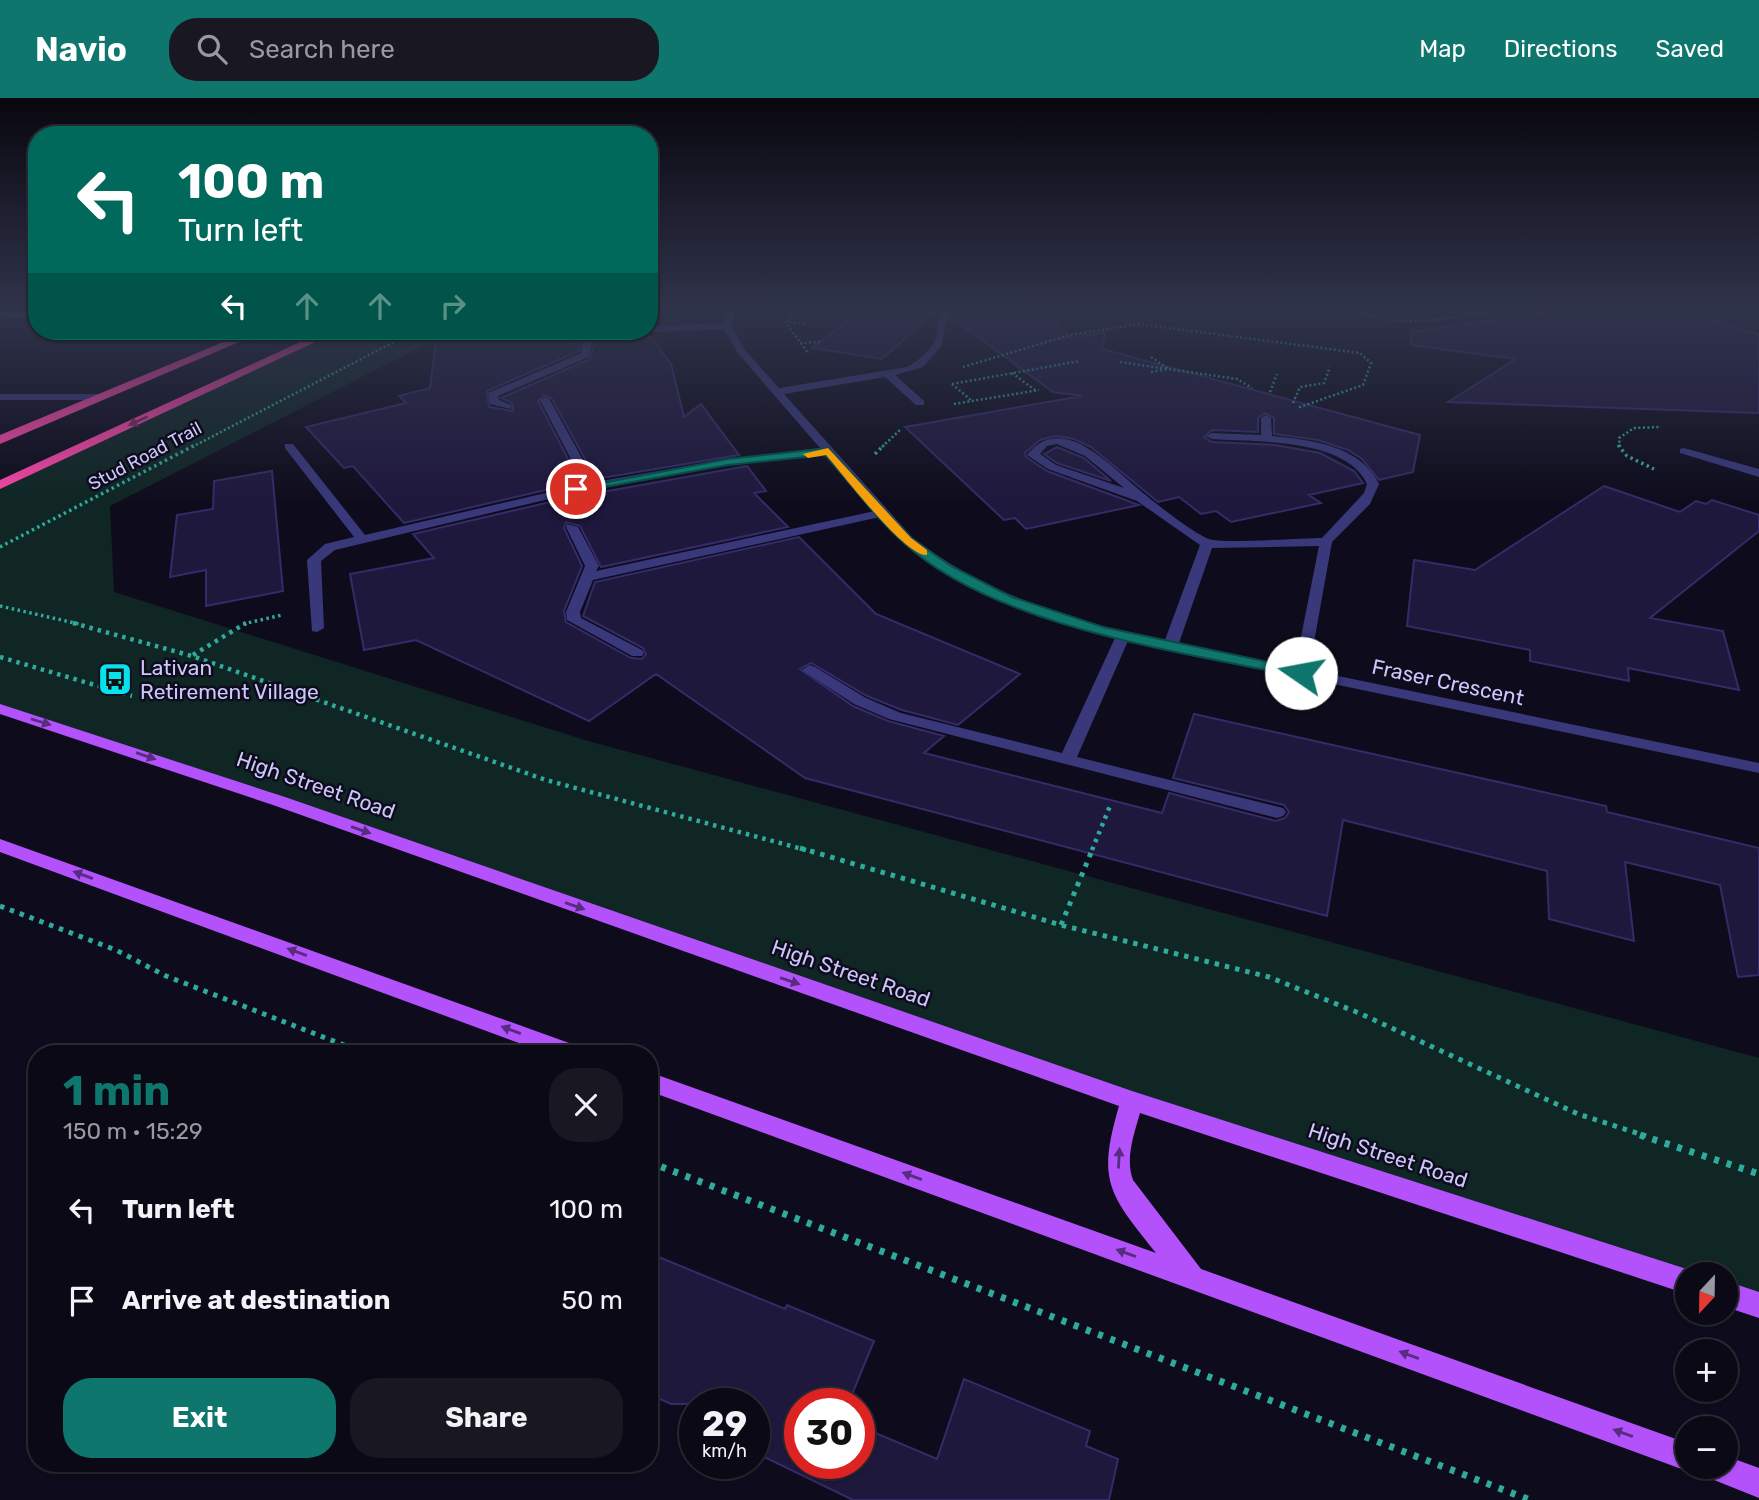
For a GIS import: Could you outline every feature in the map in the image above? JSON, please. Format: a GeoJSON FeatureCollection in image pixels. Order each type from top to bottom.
{"type":"FeatureCollection","features":[{"type":"Feature","properties":{"kind":"highway"},"geometry":{"type":"LineString","coordinates":[[0,440],[160,372]]}},
{"type":"Feature","properties":{"kind":"highway"},"geometry":{"type":"LineString","coordinates":[[0,485],[243,372]]}},
{"type":"Feature","properties":{"kind":"main road","name":"High Street Road"},"geometry":{"type":"LineString","coordinates":[[0,709],[279,801],[1132,1101],[1675,1277]]}},
{"type":"Feature","properties":{"kind":"main road"},"geometry":{"type":"LineString","coordinates":[[0,845],[550,1045]]}},
{"type":"Feature","properties":{"kind":"main road"},"geometry":{"type":"LineString","coordinates":[[658,1084],[1675,1453]]}},
{"type":"Feature","properties":{"kind":"main road"},"geometry":{"type":"LineString","coordinates":[[1132,1101],[1118,1153],[1119,1177],[1130,1197],[1191,1276]]}},
{"type":"Feature","properties":{"kind":"main road"},"geometry":{"type":"LineString","coordinates":[[1738,1298],[1759,1305]]}},
{"type":"Feature","properties":{"kind":"main road"},"geometry":{"type":"LineString","coordinates":[[1738,1475],[1759,1483]]}},
{"type":"Feature","properties":{"kind":"street"},"geometry":{"type":"LineString","coordinates":[[507,407],[494,402],[492,395],[545,372]]}},
{"type":"Feature","properties":{"kind":"street","name":"Fraser Crescent"},"geometry":{"type":"LineString","coordinates":[[759,372],[883,513],[925,554],[975,584],[1040,613],[1123,636],[1759,768]]}},
{"type":"Feature","properties":{"kind":"street"},"geometry":{"type":"LineString","coordinates":[[775,392],[897,372]]}},
{"type":"Feature","properties":{"kind":"street"},"geometry":{"type":"LineString","coordinates":[[889,375],[920,403]]}},
{"type":"Feature","properties":{"kind":"street"},"geometry":{"type":"LineString","coordinates":[[0,397],[101,397]]}},
{"type":"Feature","properties":{"kind":"street"},"geometry":{"type":"LineString","coordinates":[[545,400],[591,486]]}},
{"type":"Feature","properties":{"kind":"street"},"geometry":{"type":"LineString","coordinates":[[1266,418],[1267,439]]}},
{"type":"Feature","properties":{"kind":"street"},"geometry":{"type":"LineString","coordinates":[[1212,436],[1267,439],[1308,445],[1351,458],[1371,476],[1373,484],[1368,500],[1337,525],[1326,542],[1301,673]]}},
{"type":"Feature","properties":{"kind":"street"},"geometry":{"type":"LineString","coordinates":[[1142,498],[1052,467],[1033,455],[1038,448],[1053,442],[1076,445],[1116,472],[1142,498],[1207,544],[1326,542]]}},
{"type":"Feature","properties":{"kind":"street"},"geometry":{"type":"LineString","coordinates":[[289,446],[362,539]]}},
{"type":"Feature","properties":{"kind":"street"},"geometry":{"type":"LineString","coordinates":[[317,628],[314,609],[316,555],[330,547],[591,486],[728,462],[828,451]]}},
{"type":"Feature","properties":{"kind":"street"},"geometry":{"type":"LineString","coordinates":[[1684,451],[1759,472]]}},
{"type":"Feature","properties":{"kind":"street"},"geometry":{"type":"LineString","coordinates":[[590,577],[883,513]]}},
{"type":"Feature","properties":{"kind":"street"},"geometry":{"type":"LineString","coordinates":[[572,527],[592,566],[590,577],[573,612],[574,620],[637,653]]}},
{"type":"Feature","properties":{"kind":"street"},"geometry":{"type":"LineString","coordinates":[[1171,645],[1207,544]]}},
{"type":"Feature","properties":{"kind":"street"},"geometry":{"type":"LineString","coordinates":[[1068,760],[1123,636]]}},
{"type":"Feature","properties":{"kind":"street"},"geometry":{"type":"LineString","coordinates":[[810,670],[860,701],[895,716],[1277,812]]}},
{"type":"Feature","properties":{"kind":"path","name":"Stud Road Trail"},"geometry":{"type":"LineString","coordinates":[[0,547],[335,372]]}},
{"type":"Feature","properties":{"kind":"path"},"geometry":{"type":"LineString","coordinates":[[825,372],[835,383]]}},
{"type":"Feature","properties":{"kind":"path"},"geometry":{"type":"LineString","coordinates":[[952,384],[1015,372]]}},
{"type":"Feature","properties":{"kind":"path"},"geometry":{"type":"LineString","coordinates":[[1192,372],[1237,379],[1258,393]]}},
{"type":"Feature","properties":{"kind":"path"},"geometry":{"type":"LineString","coordinates":[[1328,372],[1324,383],[1300,387],[1290,410],[1363,386],[1368,372]]}},
{"type":"Feature","properties":{"kind":"path"},"geometry":{"type":"LineString","coordinates":[[1012,373],[1036,391]]}},
{"type":"Feature","properties":{"kind":"path"},"geometry":{"type":"LineString","coordinates":[[0,606],[48,616],[192,656],[448,748],[546,779],[722,825],[1061,925],[1269,977],[1307,990],[1578,1114],[1759,1174]]}},
{"type":"Feature","properties":{"kind":"path"},"geometry":{"type":"LineString","coordinates":[[192,656],[247,622],[314,609]]}},
{"type":"Feature","properties":{"kind":"path"},"geometry":{"type":"LineString","coordinates":[[0,657],[132,696]]}},
{"type":"Feature","properties":{"kind":"path"},"geometry":{"type":"LineString","coordinates":[[1061,925],[1123,774]]}},
{"type":"Feature","properties":{"kind":"path"},"geometry":{"type":"LineString","coordinates":[[0,906],[116,950],[166,976],[344,1045]]}},
{"type":"Feature","properties":{"kind":"path"},"geometry":{"type":"LineString","coordinates":[[658,1165],[1530,1500]]}},
{"type":"Feature","properties":{"kind":"green space"},"geometry":{"type":"Polygon","coordinates":[[[243,372],[371,372],[110,506],[114,592],[588,741],[1759,1058],[1759,1305],[1738,1298],[1738,1262],[1675,1262],[1675,1277],[0,709],[0,485],[243,372]]]}},
{"type":"Feature","properties":{"kind":"building"},"geometry":{"type":"Polygon","coordinates":[[[432,372],[530,372],[487,391],[489,407],[513,411],[512,403],[501,398],[559,372],[673,372],[684,417],[701,404],[739,455],[596,479],[552,399],[544,395],[538,401],[580,482],[404,523],[353,466],[344,468],[306,427],[406,403],[399,396],[430,388],[432,372]]]}},
{"type":"Feature","properties":{"kind":"building"},"geometry":{"type":"Polygon","coordinates":[[[1026,372],[1189,372],[1420,435],[1413,472],[1379,480],[1362,459],[1348,450],[1318,440],[1274,434],[1274,418],[1265,413],[1258,418],[1258,432],[1212,430],[1204,437],[1212,442],[1275,445],[1320,453],[1354,471],[1363,483],[1309,495],[1321,503],[1231,522],[1216,511],[1201,514],[1179,497],[1158,502],[1091,447],[1074,439],[1056,436],[1040,440],[1025,453],[1026,457],[1047,471],[1139,505],[1026,529],[1015,518],[1004,520],[905,427],[1082,396],[1053,392],[1026,372]]]}},
{"type":"Feature","properties":{"kind":"building"},"geometry":{"type":"Polygon","coordinates":[[[1495,372],[1759,372],[1759,413],[1448,402],[1495,372]]]}},
{"type":"Feature","properties":{"kind":"building"},"geometry":{"type":"Polygon","coordinates":[[[1057,447],[1084,458],[1111,481],[1057,463],[1044,454],[1057,447]]]}},
{"type":"Feature","properties":{"kind":"building"},"geometry":{"type":"Polygon","coordinates":[[[747,466],[766,491],[754,493],[788,527],[601,567],[580,526],[566,522],[564,528],[582,566],[564,611],[566,622],[631,658],[642,659],[646,654],[643,648],[583,616],[595,582],[799,537],[876,614],[1020,674],[958,725],[902,710],[867,696],[811,663],[800,669],[853,706],[888,721],[944,736],[924,753],[1162,813],[1169,793],[1276,821],[1285,818],[1289,812],[1284,805],[1173,778],[1194,714],[1606,806],[1607,812],[1759,848],[1759,975],[1738,977],[1720,885],[1625,862],[1634,941],[1549,919],[1547,871],[1343,820],[1327,916],[805,778],[656,674],[589,721],[416,640],[364,650],[350,574],[434,558],[413,534],[563,499],[747,466]]]}},
{"type":"Feature","properties":{"kind":"building"},"geometry":{"type":"Polygon","coordinates":[[[272,471],[283,591],[206,606],[206,570],[170,577],[177,515],[213,509],[214,481],[272,471]]]}},
{"type":"Feature","properties":{"kind":"building"},"geometry":{"type":"Polygon","coordinates":[[[1604,486],[1680,512],[1696,501],[1706,504],[1712,500],[1759,515],[1759,531],[1650,618],[1723,631],[1739,690],[1628,668],[1629,681],[1530,661],[1530,650],[1407,626],[1414,560],[1475,570],[1604,486]]]}},
{"type":"Feature","properties":{"kind":"building"},"geometry":{"type":"Polygon","coordinates":[[[658,1257],[785,1309],[787,1305],[874,1341],[855,1388],[784,1388],[784,1467],[770,1460],[770,1388],[679,1388],[679,1404],[671,1404],[658,1398],[658,1257]]]}},
{"type":"Feature","properties":{"kind":"building"},"geometry":{"type":"Polygon","coordinates":[[[964,1379],[1090,1431],[1086,1446],[1118,1459],[1109,1500],[853,1500],[810,1479],[875,1479],[875,1433],[937,1459],[964,1379]]]}},
{"type":"Feature","properties":{"kind":"slow traffic"},"geometry":{"type":"LineString","coordinates":[[808,454],[828,451],[907,540],[923,552]]}},
{"type":"Feature","properties":{"kind":"place","name":"Lativan Retirement Village"},"geometry":{"type":"Point","coordinates":[115,679]}},
{"type":"Feature","properties":{"kind":"route"},"geometry":{"type":"LineString","coordinates":[[576,489],[728,462],[828,451],[907,540],[947,569],[1008,600],[1077,625],[1301,673]]}}]}
